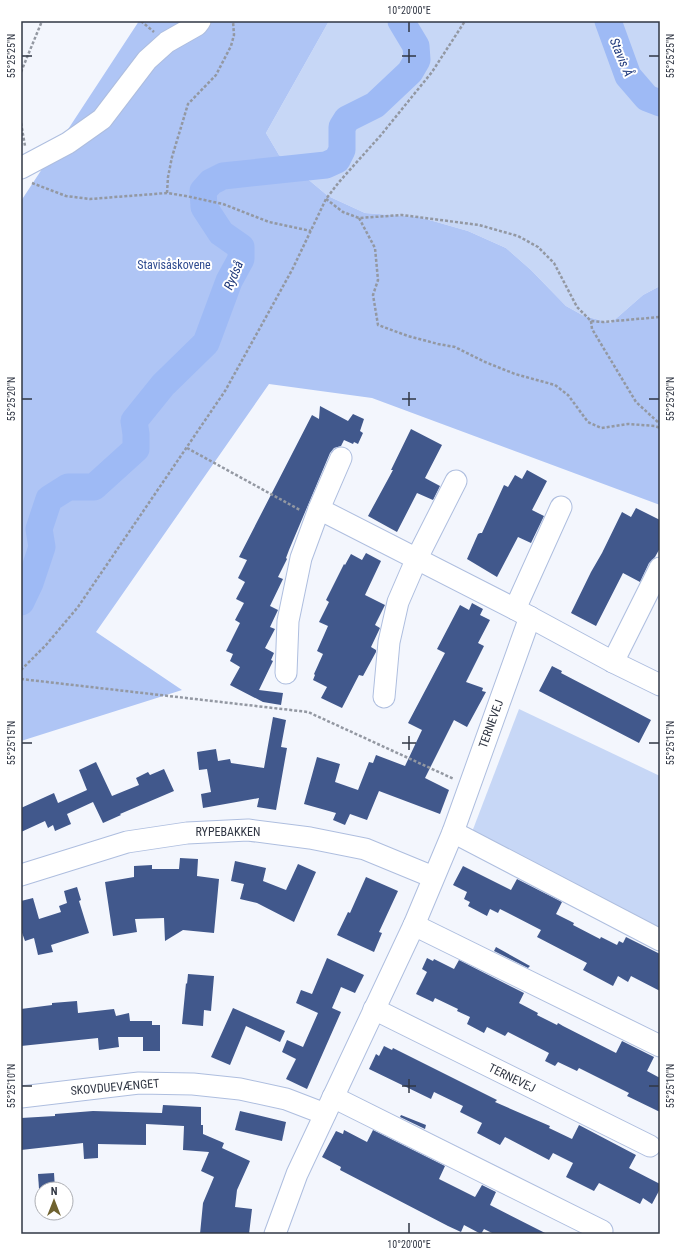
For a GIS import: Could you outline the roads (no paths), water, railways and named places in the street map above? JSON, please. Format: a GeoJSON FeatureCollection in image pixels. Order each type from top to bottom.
{"type":"FeatureCollection","features":[{"type":"Feature","properties":{"kind":"street"},"geometry":{"type":"LineString","coordinates":[[25,171],[68,143],[102,118],[147,60],[167,42],[200,21]]}},
{"type":"Feature","properties":{"kind":"street"},"geometry":{"type":"LineString","coordinates":[[286,673],[288,621],[301,558],[319,509],[341,458]]}},
{"type":"Feature","properties":{"kind":"street"},"geometry":{"type":"LineString","coordinates":[[384,696],[388,642],[398,602],[417,558],[456,481]]}},
{"type":"Feature","properties":{"kind":"street","name":"TERNEVEJ"},"geometry":{"type":"LineString","coordinates":[[275,1234],[297,1174],[414,925],[453,832],[469,786],[522,613],[561,507]]}},
{"type":"Feature","properties":{"kind":"street"},"geometry":{"type":"LineString","coordinates":[[319,509],[417,558],[613,662],[660,685]]}},
{"type":"Feature","properties":{"kind":"street"},"geometry":{"type":"LineString","coordinates":[[613,662],[660,568]]}},
{"type":"Feature","properties":{"kind":"street","name":"RYPEBAKKEN"},"geometry":{"type":"LineString","coordinates":[[21,875],[127,842],[187,832],[248,830],[310,838],[365,849],[433,877]]}},
{"type":"Feature","properties":{"kind":"street"},"geometry":{"type":"LineString","coordinates":[[453,832],[660,940]]}},
{"type":"Feature","properties":{"kind":"street"},"geometry":{"type":"LineString","coordinates":[[414,925],[660,1046]]}},
{"type":"Feature","properties":{"kind":"street","name":"TERNEVEJ"},"geometry":{"type":"LineString","coordinates":[[374,1009],[650,1146]]}},
{"type":"Feature","properties":{"kind":"street","name":"SKOVDUEVÆNGET"},"geometry":{"type":"LineString","coordinates":[[21,1096],[139,1083],[193,1084],[240,1089],[286,1099],[329,1105]]}},
{"type":"Feature","properties":{"kind":"street"},"geometry":{"type":"LineString","coordinates":[[329,1105],[602,1231]]}},
{"type":"Feature","properties":{"kind":"waterway","name":"Rydså"},"geometry":{"type":"LineString","coordinates":[[21,602],[30,583],[42,547],[39,529],[49,499],[68,487],[94,487],[136,449],[134,421],[163,385],[206,343],[229,281],[241,259],[241,247],[221,233],[204,207],[203,191],[211,182],[223,176],[326,165],[337,160],[342,150],[342,127],[347,119],[375,105],[410,72],[417,60],[416,46],[401,21]]}},
{"type":"Feature","properties":{"kind":"waterway","name":"Stavis Å"},"geometry":{"type":"LineString","coordinates":[[608,21],[628,76],[647,98],[660,103]]}},
{"type":"Feature","properties":{"kind":"park label","name":"Stavisåskovene"},"geometry":{"type":"Point","coordinates":[174,265]}}]}
